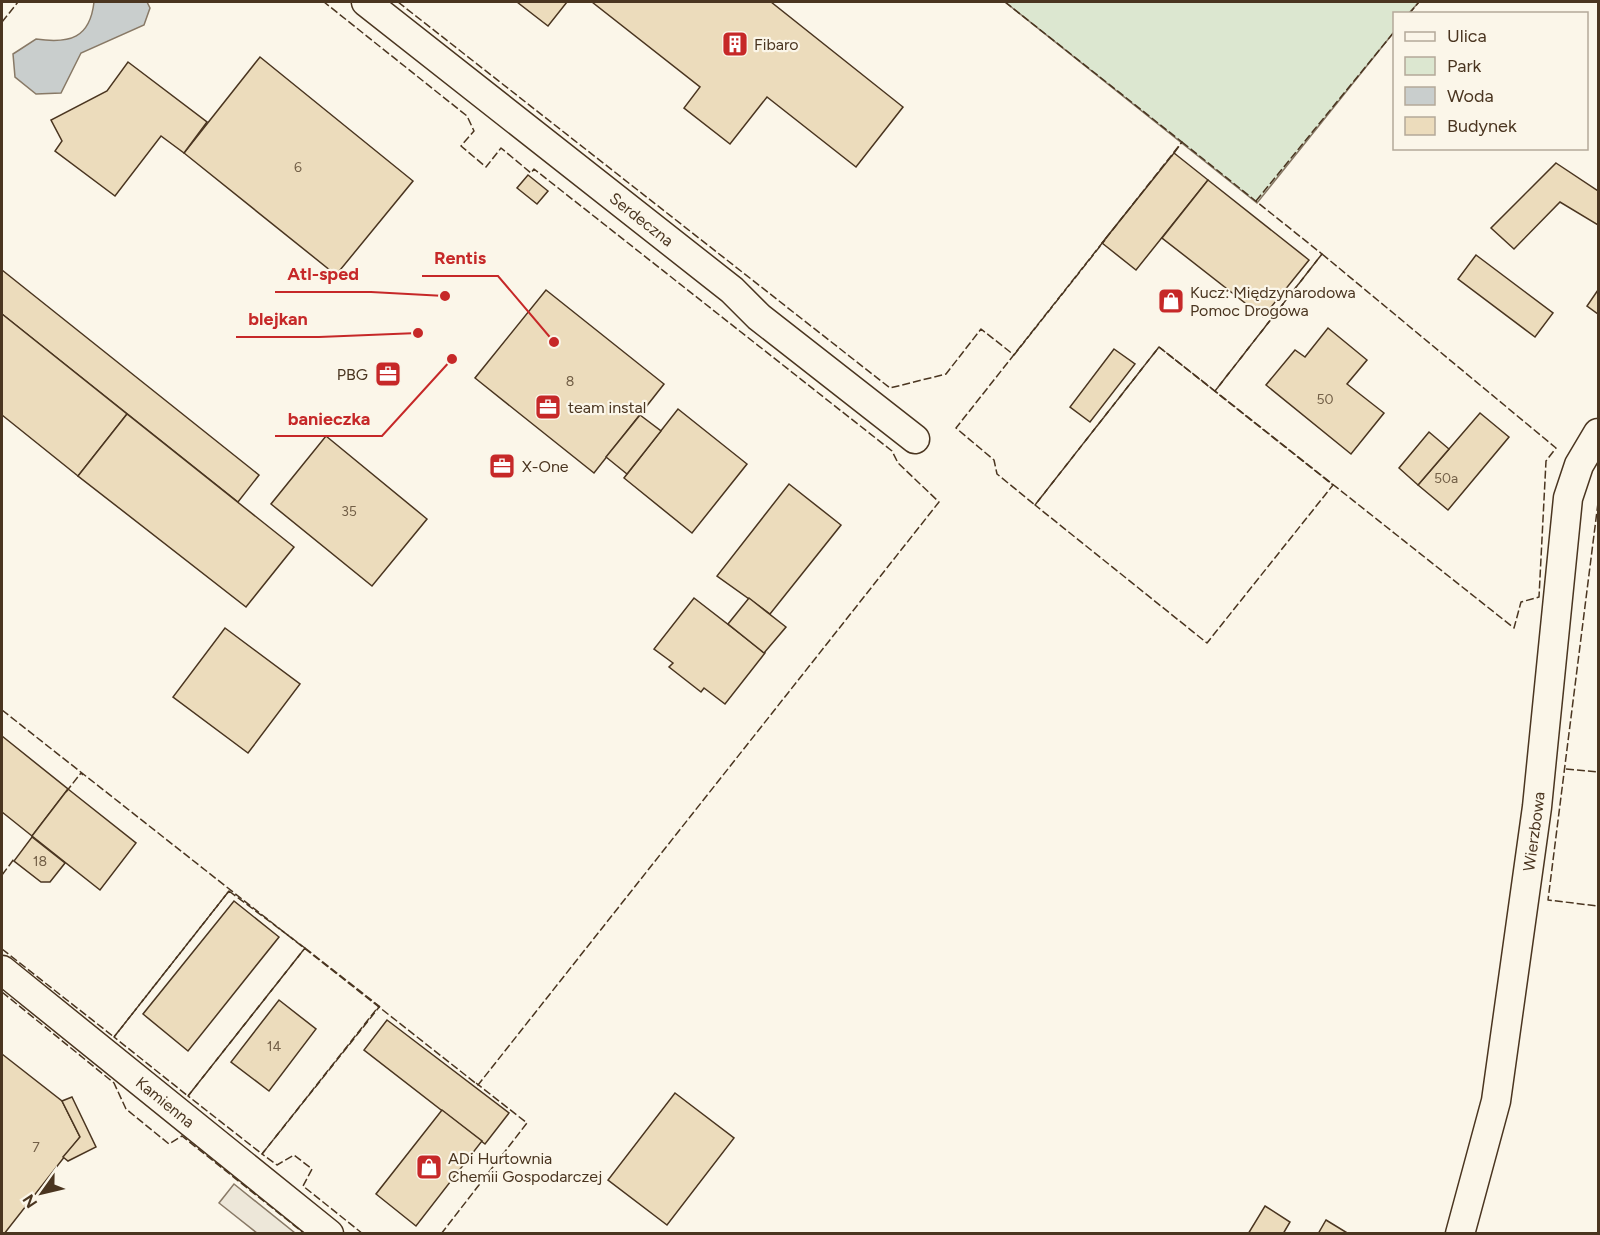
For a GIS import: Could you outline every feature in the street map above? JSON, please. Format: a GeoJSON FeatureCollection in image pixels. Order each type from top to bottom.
{"type":"FeatureCollection","features":[{"type":"Feature","properties":{"kind":"street","name":"Serdeczna"},"geometry":{"type":"LineString","coordinates":[[366,2],[732,290],[759,317],[915,439]]}},
{"type":"Feature","properties":{"kind":"street","name":"Wierzbowa"},"geometry":{"type":"LineString","coordinates":[[1460,1233],[1496,1101],[1537,807],[1568,498],[1579,465],[1599,433]]}},
{"type":"Feature","properties":{"kind":"street","name":"Kamienna"},"geometry":{"type":"LineString","coordinates":[[2,970],[329,1233]]}},
{"type":"Feature","properties":{"kind":"green space"},"geometry":{"type":"Polygon","coordinates":[[[1005,2],[1419,2],[1410,12],[1393,12],[1393,33],[1257,203],[1005,2]]]}},
{"type":"Feature","properties":{"kind":"shaded area"},"geometry":{"type":"Polygon","coordinates":[[[234,1184],[295,1233],[257,1233],[219,1203],[234,1184]]]}},
{"type":"Feature","properties":{"kind":"water"},"geometry":{"type":"Polygon","coordinates":[[[94,2],[147,2],[150,8],[144,25],[81,53],[61,93],[36,94],[15,77],[13,54],[36,39],[59,40],[76,36],[88,24],[94,2]]]}},
{"type":"Feature","properties":{"kind":"building"},"geometry":{"type":"Polygon","coordinates":[[[517,2],[567,2],[548,26],[517,2]]]}},
{"type":"Feature","properties":{"kind":"building","name":"Fibaro"},"geometry":{"type":"Polygon","coordinates":[[[592,2],[771,2],[903,107],[856,167],[767,97],[730,144],[684,108],[700,87],[592,2]]]}},
{"type":"Feature","properties":{"kind":"building"},"geometry":{"type":"Polygon","coordinates":[[[260,57],[413,181],[336,275],[184,153],[260,57]]]}},
{"type":"Feature","properties":{"kind":"building"},"geometry":{"type":"Polygon","coordinates":[[[128,62],[207,122],[184,153],[161,136],[115,196],[55,151],[62,141],[51,120],[107,91],[128,62]]]}},
{"type":"Feature","properties":{"kind":"building"},"geometry":{"type":"Polygon","coordinates":[[[1174,153],[1208,180],[1136,270],[1102,243],[1174,153]]]}},
{"type":"Feature","properties":{"kind":"building"},"geometry":{"type":"Polygon","coordinates":[[[1556,163],[1598,191],[1598,225],[1560,202],[1514,249],[1491,228],[1556,163]]]}},
{"type":"Feature","properties":{"kind":"building"},"geometry":{"type":"Polygon","coordinates":[[[528,175],[548,191],[537,204],[517,188],[528,175]]]}},
{"type":"Feature","properties":{"kind":"building"},"geometry":{"type":"Polygon","coordinates":[[[1208,180],[1309,260],[1263,317],[1162,238],[1208,180]]]}},
{"type":"Feature","properties":{"kind":"building"},"geometry":{"type":"Polygon","coordinates":[[[1476,255],[1553,313],[1535,337],[1458,279],[1476,255]]]}},
{"type":"Feature","properties":{"kind":"building"},"geometry":{"type":"Polygon","coordinates":[[[2,270],[259,475],[238,502],[2,314],[2,270]]]}},
{"type":"Feature","properties":{"kind":"building"},"geometry":{"type":"Polygon","coordinates":[[[546,290],[664,384],[594,473],[475,378],[546,290]]]}},
{"type":"Feature","properties":{"kind":"building"},"geometry":{"type":"Polygon","coordinates":[[[1598,290],[1598,314],[1587,306],[1598,290]]]}},
{"type":"Feature","properties":{"kind":"building"},"geometry":{"type":"Polygon","coordinates":[[[2,314],[127,414],[78,476],[2,415],[2,314]]]}},
{"type":"Feature","properties":{"kind":"building"},"geometry":{"type":"Polygon","coordinates":[[[1328,328],[1367,360],[1347,384],[1384,413],[1351,454],[1266,385],[1295,350],[1305,357],[1328,328]]]}},
{"type":"Feature","properties":{"kind":"building"},"geometry":{"type":"Polygon","coordinates":[[[1114,349],[1135,364],[1090,422],[1070,407],[1114,349]]]}},
{"type":"Feature","properties":{"kind":"building"},"geometry":{"type":"Polygon","coordinates":[[[678,409],[747,464],[692,533],[624,478],[678,409]]]}},
{"type":"Feature","properties":{"kind":"building"},"geometry":{"type":"Polygon","coordinates":[[[1480,413],[1509,437],[1448,510],[1418,485],[1480,413]]]}},
{"type":"Feature","properties":{"kind":"building"},"geometry":{"type":"Polygon","coordinates":[[[127,414],[294,547],[246,607],[78,476],[127,414]]]}},
{"type":"Feature","properties":{"kind":"building"},"geometry":{"type":"Polygon","coordinates":[[[640,415],[661,431],[627,474],[606,457],[640,415]]]}},
{"type":"Feature","properties":{"kind":"building"},"geometry":{"type":"Polygon","coordinates":[[[1429,432],[1449,449],[1418,485],[1399,468],[1429,432]]]}},
{"type":"Feature","properties":{"kind":"building"},"geometry":{"type":"Polygon","coordinates":[[[326,436],[427,519],[372,586],[271,504],[326,436]]]}},
{"type":"Feature","properties":{"kind":"building"},"geometry":{"type":"Polygon","coordinates":[[[789,484],[841,525],[770,614],[717,576],[789,484]]]}},
{"type":"Feature","properties":{"kind":"building"},"geometry":{"type":"Polygon","coordinates":[[[694,598],[765,653],[725,704],[704,688],[701,692],[669,667],[673,663],[654,649],[694,598]]]}},
{"type":"Feature","properties":{"kind":"building"},"geometry":{"type":"Polygon","coordinates":[[[749,598],[786,627],[764,653],[728,624],[749,598]]]}},
{"type":"Feature","properties":{"kind":"building"},"geometry":{"type":"Polygon","coordinates":[[[225,628],[300,684],[248,753],[173,697],[225,628]]]}},
{"type":"Feature","properties":{"kind":"building"},"geometry":{"type":"Polygon","coordinates":[[[2,736],[68,789],[32,836],[2,812],[2,736]]]}},
{"type":"Feature","properties":{"kind":"building"},"geometry":{"type":"Polygon","coordinates":[[[68,789],[136,843],[100,890],[32,836],[68,789]]]}},
{"type":"Feature","properties":{"kind":"building"},"geometry":{"type":"Polygon","coordinates":[[[32,837],[65,863],[50,882],[41,882],[14,861],[32,837]]]}},
{"type":"Feature","properties":{"kind":"building"},"geometry":{"type":"Polygon","coordinates":[[[234,901],[279,937],[188,1051],[143,1014],[234,901]]]}},
{"type":"Feature","properties":{"kind":"building"},"geometry":{"type":"Polygon","coordinates":[[[279,1000],[316,1029],[269,1091],[231,1062],[279,1000]]]}},
{"type":"Feature","properties":{"kind":"building"},"geometry":{"type":"Polygon","coordinates":[[[387,1020],[509,1113],[485,1144],[364,1050],[387,1020]]]}},
{"type":"Feature","properties":{"kind":"building"},"geometry":{"type":"Polygon","coordinates":[[[2,1054],[62,1101],[80,1137],[4,1234],[2,1234],[2,1054]]]}},
{"type":"Feature","properties":{"kind":"building"},"geometry":{"type":"Polygon","coordinates":[[[675,1093],[734,1138],[667,1225],[608,1180],[675,1093]]]}},
{"type":"Feature","properties":{"kind":"building"},"geometry":{"type":"Polygon","coordinates":[[[72,1097],[96,1147],[68,1161],[63,1157],[80,1137],[62,1101],[72,1097]]]}},
{"type":"Feature","properties":{"kind":"building","name":"ADi Hurtownia Chemii Gospodarczej"},"geometry":{"type":"Polygon","coordinates":[[[442,1110],[482,1141],[416,1226],[376,1194],[442,1110]]]}},
{"type":"Feature","properties":{"kind":"building"},"geometry":{"type":"Polygon","coordinates":[[[1265,1206],[1290,1222],[1283,1234],[1248,1234],[1265,1206]]]}},
{"type":"Feature","properties":{"kind":"building"},"geometry":{"type":"Polygon","coordinates":[[[1326,1220],[1349,1234],[1318,1234],[1326,1220]]]}},
{"type":"Feature","properties":{"kind":"fence"},"geometry":{"type":"LineString","coordinates":[[2,22],[18,2]]}},
{"type":"Feature","properties":{"kind":"fence"},"geometry":{"type":"LineString","coordinates":[[2,710],[478,1085],[939,502],[898,463],[892,451],[534,169],[531,173],[501,148],[486,167],[461,146],[474,131],[467,116],[324,2]]}},
{"type":"Feature","properties":{"kind":"fence"},"geometry":{"type":"LineString","coordinates":[[398,2],[890,388],[946,374],[981,329],[1014,355],[1105,240]]}},
{"type":"Feature","properties":{"kind":"fence"},"geometry":{"type":"LineString","coordinates":[[1005,2],[1182,142],[1172,156]]}},
{"type":"Feature","properties":{"kind":"fence"},"geometry":{"type":"LineString","coordinates":[[1411,12],[1419,2]]}},
{"type":"Feature","properties":{"kind":"fence"},"geometry":{"type":"LineString","coordinates":[[1256,201],[1393,33]]}},
{"type":"Feature","properties":{"kind":"fence"},"geometry":{"type":"LineString","coordinates":[[1182,142],[1322,254],[1215,391],[1159,347],[1035,505],[997,474],[994,460],[956,428],[1182,142]]}},
{"type":"Feature","properties":{"kind":"fence"},"geometry":{"type":"LineString","coordinates":[[1322,254],[1556,448],[1546,461],[1539,597],[1521,602],[1514,628],[1215,391],[1322,254]]}},
{"type":"Feature","properties":{"kind":"fence"},"geometry":{"type":"LineString","coordinates":[[1159,347],[1333,485],[1207,643],[1035,505],[1159,347]]}},
{"type":"Feature","properties":{"kind":"fence"},"geometry":{"type":"LineString","coordinates":[[1598,503],[1548,900],[1598,906]]}},
{"type":"Feature","properties":{"kind":"fence"},"geometry":{"type":"LineString","coordinates":[[1566,769],[1598,772]]}},
{"type":"Feature","properties":{"kind":"fence"},"geometry":{"type":"LineString","coordinates":[[66,792],[81,773],[83,775]]}},
{"type":"Feature","properties":{"kind":"fence"},"geometry":{"type":"LineString","coordinates":[[2,875],[14,859]]}},
{"type":"Feature","properties":{"kind":"fence"},"geometry":{"type":"LineString","coordinates":[[229,891],[305,948],[188,1096],[114,1037],[229,891]]}},
{"type":"Feature","properties":{"kind":"fence"},"geometry":{"type":"LineString","coordinates":[[2,949],[114,1037],[229,891]]}},
{"type":"Feature","properties":{"kind":"fence"},"geometry":{"type":"LineString","coordinates":[[305,948],[379,1006],[262,1154],[188,1096],[305,948]]}},
{"type":"Feature","properties":{"kind":"fence"},"geometry":{"type":"LineString","coordinates":[[2,992],[114,1083],[126,1109],[169,1144],[182,1136],[305,1234]]}},
{"type":"Feature","properties":{"kind":"fence"},"geometry":{"type":"LineString","coordinates":[[363,1234],[303,1186],[312,1169],[294,1155],[277,1165],[262,1154],[380,1006]]}},
{"type":"Feature","properties":{"kind":"fence"},"geometry":{"type":"LineString","coordinates":[[441,1234],[527,1123],[476,1083]]}},
{"type":"Feature","properties":{"kind":"place","name":"Fibaro"},"geometry":{"type":"Point","coordinates":[735,44]}},
{"type":"Feature","properties":{"kind":"place","name":"Atl-sped"},"geometry":{"type":"Point","coordinates":[445,296]}},
{"type":"Feature","properties":{"kind":"place","name":"Kucz: Międzynarodowa Pomoc Drogowa"},"geometry":{"type":"Point","coordinates":[1171,301]}},
{"type":"Feature","properties":{"kind":"place","name":"blejkan"},"geometry":{"type":"Point","coordinates":[418,333]}},
{"type":"Feature","properties":{"kind":"place","name":"Rentis"},"geometry":{"type":"Point","coordinates":[554,342]}},
{"type":"Feature","properties":{"kind":"place","name":"banieczka"},"geometry":{"type":"Point","coordinates":[452,359]}},
{"type":"Feature","properties":{"kind":"place","name":"PBG"},"geometry":{"type":"Point","coordinates":[388,374]}},
{"type":"Feature","properties":{"kind":"place","name":"team instal"},"geometry":{"type":"Point","coordinates":[548,407]}},
{"type":"Feature","properties":{"kind":"place","name":"X-One"},"geometry":{"type":"Point","coordinates":[502,466]}},
{"type":"Feature","properties":{"kind":"place","name":"ADi Hurtownia Chemii Gospodarczej"},"geometry":{"type":"Point","coordinates":[429,1167]}}]}
